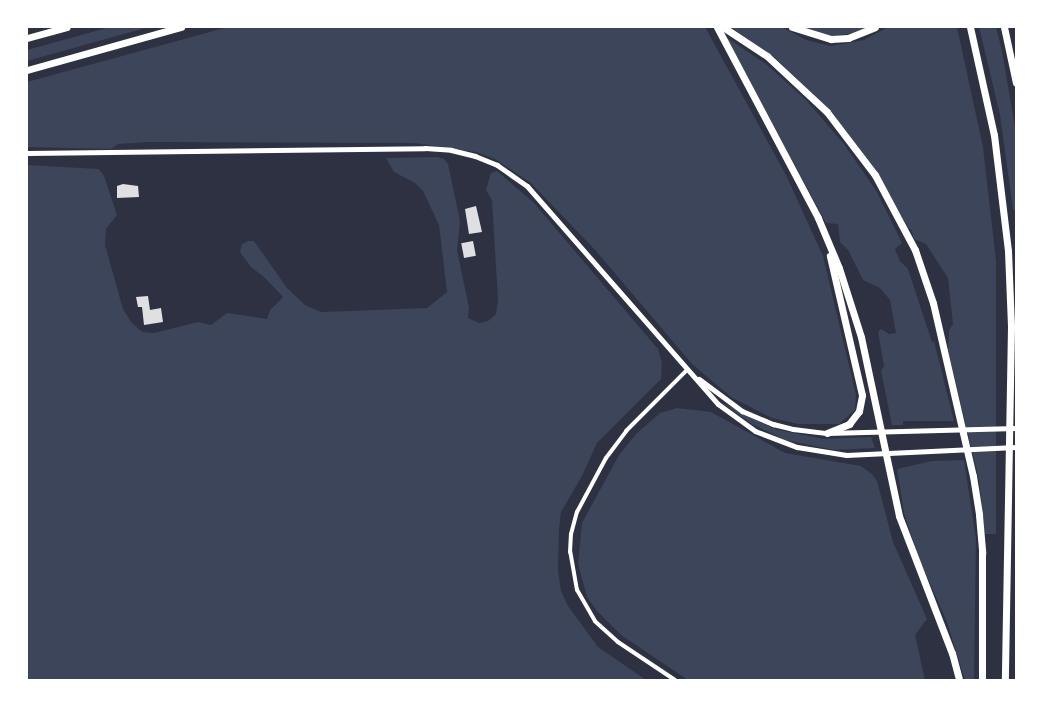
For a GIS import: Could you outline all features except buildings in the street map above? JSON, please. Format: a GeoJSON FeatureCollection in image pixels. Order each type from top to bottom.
{"type":"FeatureCollection","features":[{"type":"Feature","properties":{"kind":"highway"},"geometry":{"type":"LineString","coordinates":[[27,38],[67,27]]}},
{"type":"Feature","properties":{"kind":"highway"},"geometry":{"type":"LineString","coordinates":[[27,70],[181,27]]}},
{"type":"Feature","properties":{"kind":"highway"},"geometry":{"type":"LineString","coordinates":[[717,27],[826,238],[861,337],[899,516],[952,653],[959,680]]}},
{"type":"Feature","properties":{"kind":"highway"},"geometry":{"type":"LineString","coordinates":[[723,27],[766,56],[826,112],[875,175],[915,250],[933,303],[980,515],[982,680]]}},
{"type":"Feature","properties":{"kind":"highway"},"geometry":{"type":"LineString","coordinates":[[792,27],[831,39],[848,38],[875,27]]}},
{"type":"Feature","properties":{"kind":"highway"},"geometry":{"type":"LineString","coordinates":[[970,27],[994,135],[1008,251],[1011,327],[1005,680]]}},
{"type":"Feature","properties":{"kind":"highway"},"geometry":{"type":"LineString","coordinates":[[1004,27],[1016,83]]}},
{"type":"Feature","properties":{"kind":"highway"},"geometry":{"type":"LineString","coordinates":[[826,238],[862,395],[860,411],[849,423],[827,433]]}},
{"type":"Feature","properties":{"kind":"main road"},"geometry":{"type":"LineString","coordinates":[[27,153],[425,148],[451,150],[475,156],[497,165],[527,186],[718,404],[755,431],[770,438],[821,453],[885,454],[1016,447]]}},
{"type":"Feature","properties":{"kind":"main road"},"geometry":{"type":"LineString","coordinates":[[687,370],[742,411],[773,424],[827,433],[1016,428]]}},
{"type":"Feature","properties":{"kind":"street"},"geometry":{"type":"LineString","coordinates":[[675,680],[618,642],[595,621],[577,590],[570,552],[571,534],[577,512],[606,458],[626,431],[687,370]]}},
{"type":"Feature","properties":{"kind":"shaded area"},"geometry":{"type":"Polygon","coordinates":[[[110,27],[149,27],[27,61],[27,50],[110,27]]]}},
{"type":"Feature","properties":{"kind":"shaded area"},"geometry":{"type":"Polygon","coordinates":[[[228,27],[705,27],[786,175],[823,256],[856,395],[855,410],[839,424],[798,424],[772,418],[731,397],[692,364],[596,251],[531,183],[495,159],[476,152],[414,143],[149,142],[118,144],[111,149],[27,147],[27,82],[228,27]]]}},
{"type":"Feature","properties":{"kind":"shaded area"},"geometry":{"type":"Polygon","coordinates":[[[730,27],[782,27],[806,40],[831,46],[864,40],[888,27],[957,27],[983,147],[996,260],[996,534],[985,534],[979,480],[948,350],[949,330],[953,324],[948,278],[926,244],[914,239],[911,229],[873,167],[830,110],[773,56],[730,27]]]}},
{"type":"Feature","properties":{"kind":"shaded area"},"geometry":{"type":"Polygon","coordinates":[[[802,27],[870,27],[855,33],[833,36],[802,27]]]}},
{"type":"Feature","properties":{"kind":"shaded area"},"geometry":{"type":"Polygon","coordinates":[[[979,27],[996,27],[1002,51],[1016,133],[1016,210],[1013,210],[1000,115],[979,27]]]}},
{"type":"Feature","properties":{"kind":"shaded area"},"geometry":{"type":"Polygon","coordinates":[[[726,37],[766,64],[806,100],[844,144],[877,192],[902,243],[895,249],[900,261],[908,269],[932,342],[934,341],[954,421],[903,421],[903,425],[892,425],[881,371],[884,366],[878,332],[881,329],[889,334],[896,333],[890,300],[880,288],[863,280],[848,250],[840,242],[838,224],[826,223],[726,37]]]}},
{"type":"Feature","properties":{"kind":"shaded area"},"geometry":{"type":"Polygon","coordinates":[[[437,157],[444,159],[448,164],[460,221],[457,250],[469,308],[468,318],[479,323],[488,321],[496,314],[498,300],[492,200],[486,190],[491,173],[497,171],[534,203],[658,349],[662,363],[661,379],[597,443],[582,476],[561,512],[559,530],[558,571],[561,591],[568,606],[598,647],[646,680],[27,680],[27,165],[99,169],[104,176],[117,215],[106,229],[105,245],[123,309],[131,322],[142,332],[154,333],[198,322],[211,325],[227,313],[267,319],[270,310],[283,297],[251,267],[240,252],[242,244],[248,241],[254,241],[287,288],[305,305],[321,312],[427,308],[447,292],[439,225],[423,191],[415,183],[394,172],[386,158],[437,157]]]}},
{"type":"Feature","properties":{"kind":"shaded area"},"geometry":{"type":"Polygon","coordinates":[[[721,402],[775,429],[823,439],[871,437],[875,448],[834,450],[785,440],[752,424],[721,402]]]}},
{"type":"Feature","properties":{"kind":"shaded area"},"geometry":{"type":"Polygon","coordinates":[[[677,408],[711,412],[785,453],[861,466],[872,474],[877,481],[893,542],[927,619],[915,635],[925,680],[688,680],[621,635],[597,611],[587,597],[578,564],[582,523],[619,455],[636,434],[660,413],[677,408]]]}},
{"type":"Feature","properties":{"kind":"shaded area"},"geometry":{"type":"Polygon","coordinates":[[[964,460],[976,539],[974,680],[965,680],[947,622],[920,561],[904,513],[897,469],[932,461],[964,460]]]}}]}
